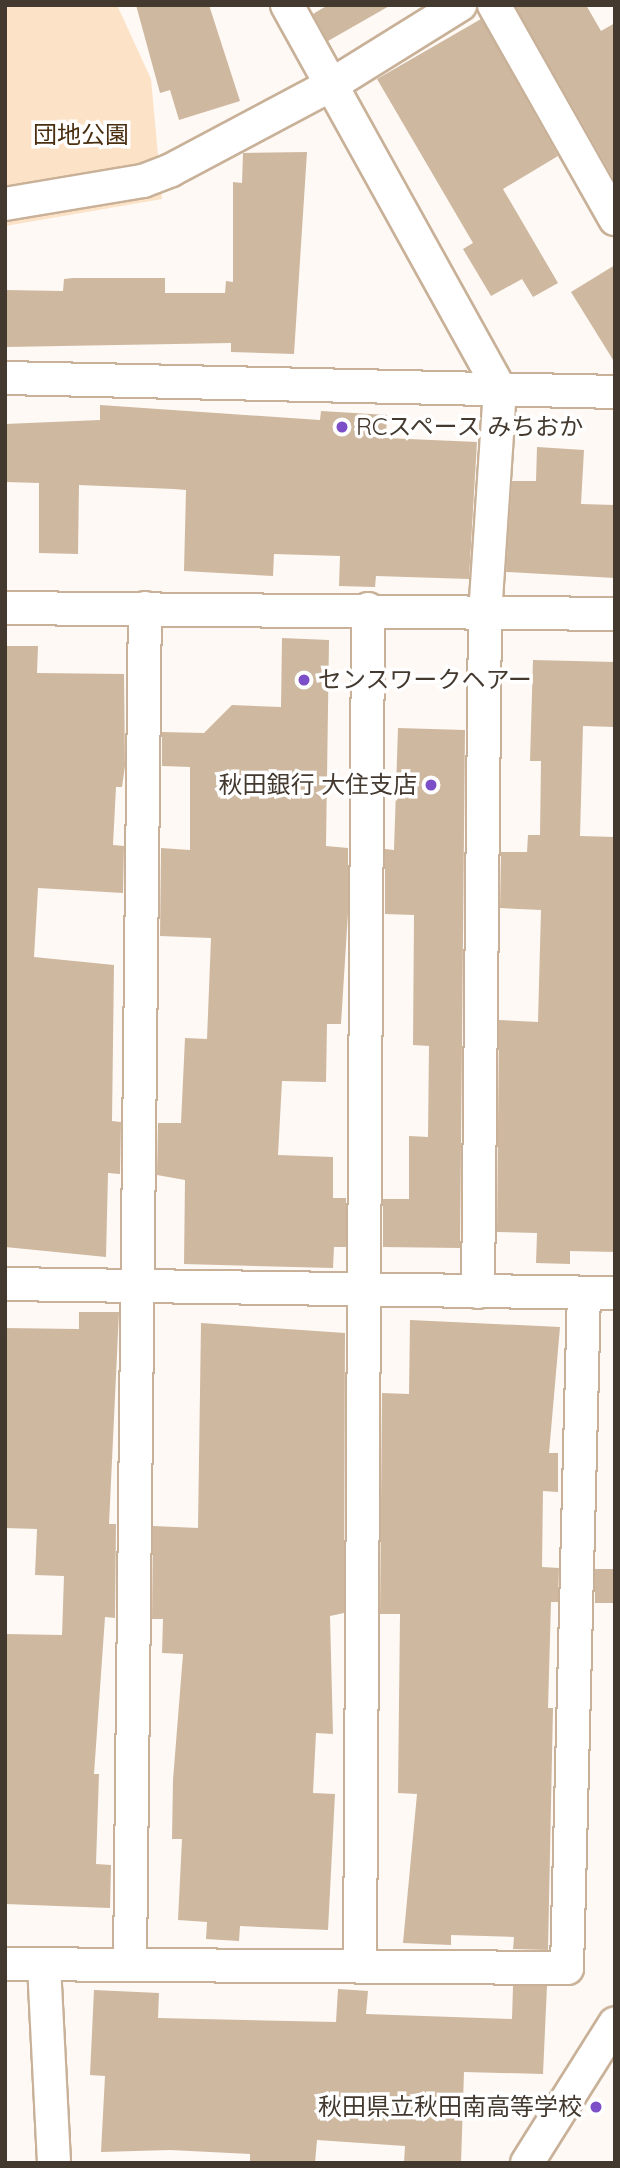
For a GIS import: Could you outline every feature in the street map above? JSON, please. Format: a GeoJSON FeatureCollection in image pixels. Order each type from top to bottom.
{"type":"FeatureCollection","features":[{"type":"Feature","properties":{"kind":"street"},"geometry":{"type":"LineString","coordinates":[[287,5],[333,83],[500,389],[485,613],[478,1292]]}},
{"type":"Feature","properties":{"kind":"street"},"geometry":{"type":"LineString","coordinates":[[5,204],[143,181],[333,83],[460,5]]}},
{"type":"Feature","properties":{"kind":"street"},"geometry":{"type":"LineString","coordinates":[[494,5],[615,219]]}},
{"type":"Feature","properties":{"kind":"street"},"geometry":{"type":"LineString","coordinates":[[5,379],[615,392]]}},
{"type":"Feature","properties":{"kind":"street"},"geometry":{"type":"LineString","coordinates":[[5,608],[368,609],[615,614]]}},
{"type":"Feature","properties":{"kind":"street"},"geometry":{"type":"LineString","coordinates":[[130,1964],[145,608]]}},
{"type":"Feature","properties":{"kind":"street"},"geometry":{"type":"LineString","coordinates":[[360,1966],[361,1290],[368,609]]}},
{"type":"Feature","properties":{"kind":"street"},"geometry":{"type":"LineString","coordinates":[[5,1284],[615,1293]]}},
{"type":"Feature","properties":{"kind":"street"},"geometry":{"type":"LineString","coordinates":[[5,1964],[567,1968],[584,1293]]}},
{"type":"Feature","properties":{"kind":"street"},"geometry":{"type":"LineString","coordinates":[[44,1965],[54,2163]]}},
{"type":"Feature","properties":{"kind":"street"},"geometry":{"type":"LineString","coordinates":[[527,2163],[615,2023]]}},
{"type":"Feature","properties":{"kind":"green space","name":"団地公園"},"geometry":{"type":"Polygon","coordinates":[[[5,5],[117,5],[151,79],[162,199],[5,226],[5,5]]]}},
{"type":"Feature","properties":{"kind":"building"},"geometry":{"type":"Polygon","coordinates":[[[136,5],[209,5],[240,101],[179,120],[170,90],[160,93],[136,5]]]}},
{"type":"Feature","properties":{"kind":"building"},"geometry":{"type":"Polygon","coordinates":[[[328,5],[391,5],[328,41],[313,14],[328,5]]]}},
{"type":"Feature","properties":{"kind":"building"},"geometry":{"type":"Polygon","coordinates":[[[515,5],[586,5],[601,31],[615,23],[615,181],[515,5]]]}},
{"type":"Feature","properties":{"kind":"building"},"geometry":{"type":"Polygon","coordinates":[[[481,19],[558,156],[503,189],[558,283],[533,297],[522,279],[491,296],[463,249],[473,243],[377,79],[481,19]]]}},
{"type":"Feature","properties":{"kind":"building"},"geometry":{"type":"Polygon","coordinates":[[[307,152],[294,354],[231,352],[231,343],[5,347],[5,290],[63,291],[64,279],[73,278],[165,278],[165,293],[225,293],[226,281],[233,282],[233,182],[242,183],[243,153],[307,152]]]}},
{"type":"Feature","properties":{"kind":"building"},"geometry":{"type":"Polygon","coordinates":[[[615,265],[615,363],[571,292],[615,265]]]}},
{"type":"Feature","properties":{"kind":"building"},"geometry":{"type":"Polygon","coordinates":[[[100,405],[320,420],[321,411],[387,415],[386,438],[477,442],[469,579],[376,576],[375,587],[339,586],[340,556],[274,554],[273,576],[184,571],[186,490],[174,489],[79,485],[78,554],[39,553],[39,483],[5,482],[5,424],[100,420],[100,405]]]}},
{"type":"Feature","properties":{"kind":"building"},"geometry":{"type":"Polygon","coordinates":[[[537,447],[584,450],[581,504],[615,505],[615,578],[506,572],[512,481],[536,481],[537,447]]]}},
{"type":"Feature","properties":{"kind":"building"},"geometry":{"type":"Polygon","coordinates":[[[282,638],[329,640],[326,846],[348,848],[348,913],[341,1024],[327,1024],[326,1082],[282,1081],[278,1155],[333,1157],[333,1198],[346,1198],[346,1247],[334,1247],[333,1268],[184,1264],[185,1180],[157,1175],[158,1123],[181,1123],[185,1038],[207,1039],[211,938],[160,936],[161,848],[190,850],[190,767],[162,766],[162,732],[204,733],[232,705],[281,707],[282,638]]]}},
{"type":"Feature","properties":{"kind":"building"},"geometry":{"type":"Polygon","coordinates":[[[5,646],[38,646],[37,673],[124,674],[125,766],[122,787],[116,787],[113,845],[124,846],[123,893],[38,888],[34,957],[114,965],[112,1121],[121,1122],[120,1174],[108,1173],[106,1257],[5,1247],[5,646]]]}},
{"type":"Feature","properties":{"kind":"building"},"geometry":{"type":"Polygon","coordinates":[[[533,660],[615,662],[615,727],[583,726],[580,836],[615,837],[615,1252],[570,1251],[570,1264],[536,1263],[537,1233],[497,1232],[499,1020],[538,1022],[541,910],[500,908],[501,852],[527,852],[528,835],[540,835],[541,761],[530,761],[533,660]]]}},
{"type":"Feature","properties":{"kind":"building"},"geometry":{"type":"Polygon","coordinates":[[[398,728],[465,730],[460,1248],[383,1247],[383,1199],[409,1199],[409,1136],[428,1137],[429,1046],[413,1045],[414,915],[385,914],[385,849],[394,850],[398,728]]]}},
{"type":"Feature","properties":{"kind":"building"},"geometry":{"type":"Polygon","coordinates":[[[79,1312],[119,1312],[109,1524],[116,1524],[115,1618],[105,1617],[94,1774],[99,1774],[96,1864],[111,1865],[110,1908],[5,1904],[5,1634],[62,1635],[64,1576],[35,1575],[37,1529],[5,1528],[5,1328],[79,1329],[79,1312]]]}},
{"type":"Feature","properties":{"kind":"building"},"geometry":{"type":"Polygon","coordinates":[[[410,1320],[560,1327],[549,1453],[558,1453],[558,1492],[543,1491],[542,1567],[559,1568],[558,1602],[551,1602],[548,1708],[553,1708],[548,1950],[513,1949],[514,1937],[451,1935],[451,1945],[403,1943],[417,1794],[398,1793],[400,1614],[380,1614],[382,1393],[409,1394],[410,1320]]]}},
{"type":"Feature","properties":{"kind":"building"},"geometry":{"type":"Polygon","coordinates":[[[201,1323],[345,1333],[344,1613],[330,1616],[333,1734],[316,1733],[313,1793],[335,1794],[328,1930],[240,1926],[239,1941],[206,1939],[207,1922],[178,1920],[182,1839],[172,1839],[173,1780],[183,1654],[162,1653],[163,1619],[152,1619],[153,1526],[198,1528],[201,1323]]]}},
{"type":"Feature","properties":{"kind":"building"},"geometry":{"type":"Polygon","coordinates":[[[595,1569],[615,1569],[615,1603],[595,1603],[595,1569]]]}},
{"type":"Feature","properties":{"kind":"building"},"geometry":{"type":"Polygon","coordinates":[[[513,1986],[547,1986],[543,2074],[464,2072],[461,2163],[404,2163],[405,2146],[317,2140],[315,2163],[250,2163],[250,2154],[170,2150],[101,2152],[105,2076],[90,2075],[94,1990],[159,1993],[158,2018],[336,2022],[338,1989],[368,1991],[366,2014],[512,2019],[513,1986]]]}},
{"type":"Feature","properties":{"kind":"place","name":"RCスペース みちおか"},"geometry":{"type":"Point","coordinates":[342,427]}},
{"type":"Feature","properties":{"kind":"place","name":"センスワークヘアー"},"geometry":{"type":"Point","coordinates":[304,680]}},
{"type":"Feature","properties":{"kind":"place","name":"秋田銀行 大住支店"},"geometry":{"type":"Point","coordinates":[431,785]}},
{"type":"Feature","properties":{"kind":"place","name":"秋田県立秋田南高等学校"},"geometry":{"type":"Point","coordinates":[596,2107]}}]}
